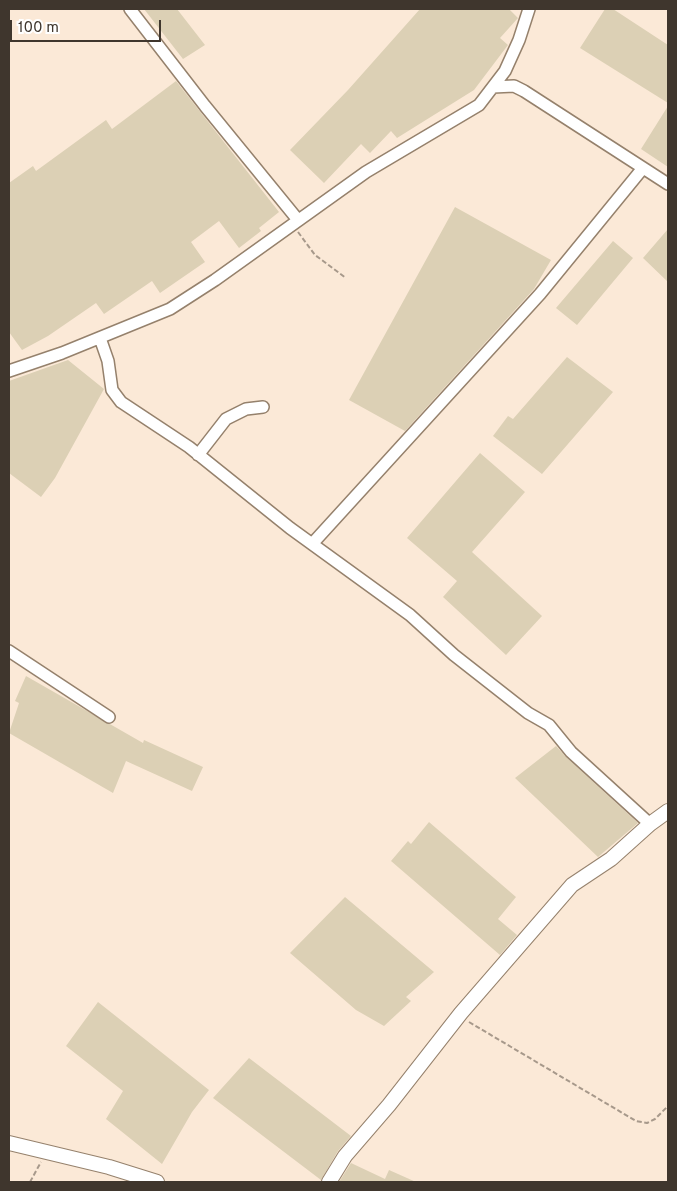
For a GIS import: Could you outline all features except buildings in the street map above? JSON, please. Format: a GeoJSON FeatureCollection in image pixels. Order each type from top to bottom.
{"type":"FeatureCollection","features":[{"type":"Feature","properties":{"kind":"street"},"geometry":{"type":"LineString","coordinates":[[130,9],[295,222]]}},
{"type":"Feature","properties":{"kind":"street"},"geometry":{"type":"LineString","coordinates":[[9,371],[100,338],[170,309],[366,172],[479,105],[506,71],[529,9]]}},
{"type":"Feature","properties":{"kind":"street"},"geometry":{"type":"LineString","coordinates":[[493,88],[514,86],[524,91],[668,184]]}},
{"type":"Feature","properties":{"kind":"street"},"geometry":{"type":"LineString","coordinates":[[312,544],[540,294],[643,168]]}},
{"type":"Feature","properties":{"kind":"street"},"geometry":{"type":"LineString","coordinates":[[100,338],[108,361],[112,390],[121,402],[198,454],[312,544],[410,615],[454,655],[528,713],[549,725],[571,752],[650,824]]}},
{"type":"Feature","properties":{"kind":"street"},"geometry":{"type":"LineString","coordinates":[[198,454],[226,419],[246,409],[264,407]]}},
{"type":"Feature","properties":{"kind":"street"},"geometry":{"type":"LineString","coordinates":[[9,651],[109,717]]}},
{"type":"Feature","properties":{"kind":"street"},"geometry":{"type":"LineString","coordinates":[[329,1182],[346,1156],[389,1106],[458,1016],[572,885],[610,859],[668,811]]}},
{"type":"Feature","properties":{"kind":"street"},"geometry":{"type":"LineString","coordinates":[[9,1143],[47,1151],[156,1182]]}},
{"type":"Feature","properties":{"kind":"path"},"geometry":{"type":"LineString","coordinates":[[295,222],[315,255],[346,278]]}},
{"type":"Feature","properties":{"kind":"path"},"geometry":{"type":"LineString","coordinates":[[458,1016],[495,1036],[636,1121],[647,1123],[655,1119],[668,1106]]}},
{"type":"Feature","properties":{"kind":"path"},"geometry":{"type":"LineString","coordinates":[[30,1182],[47,1151]]}}]}
